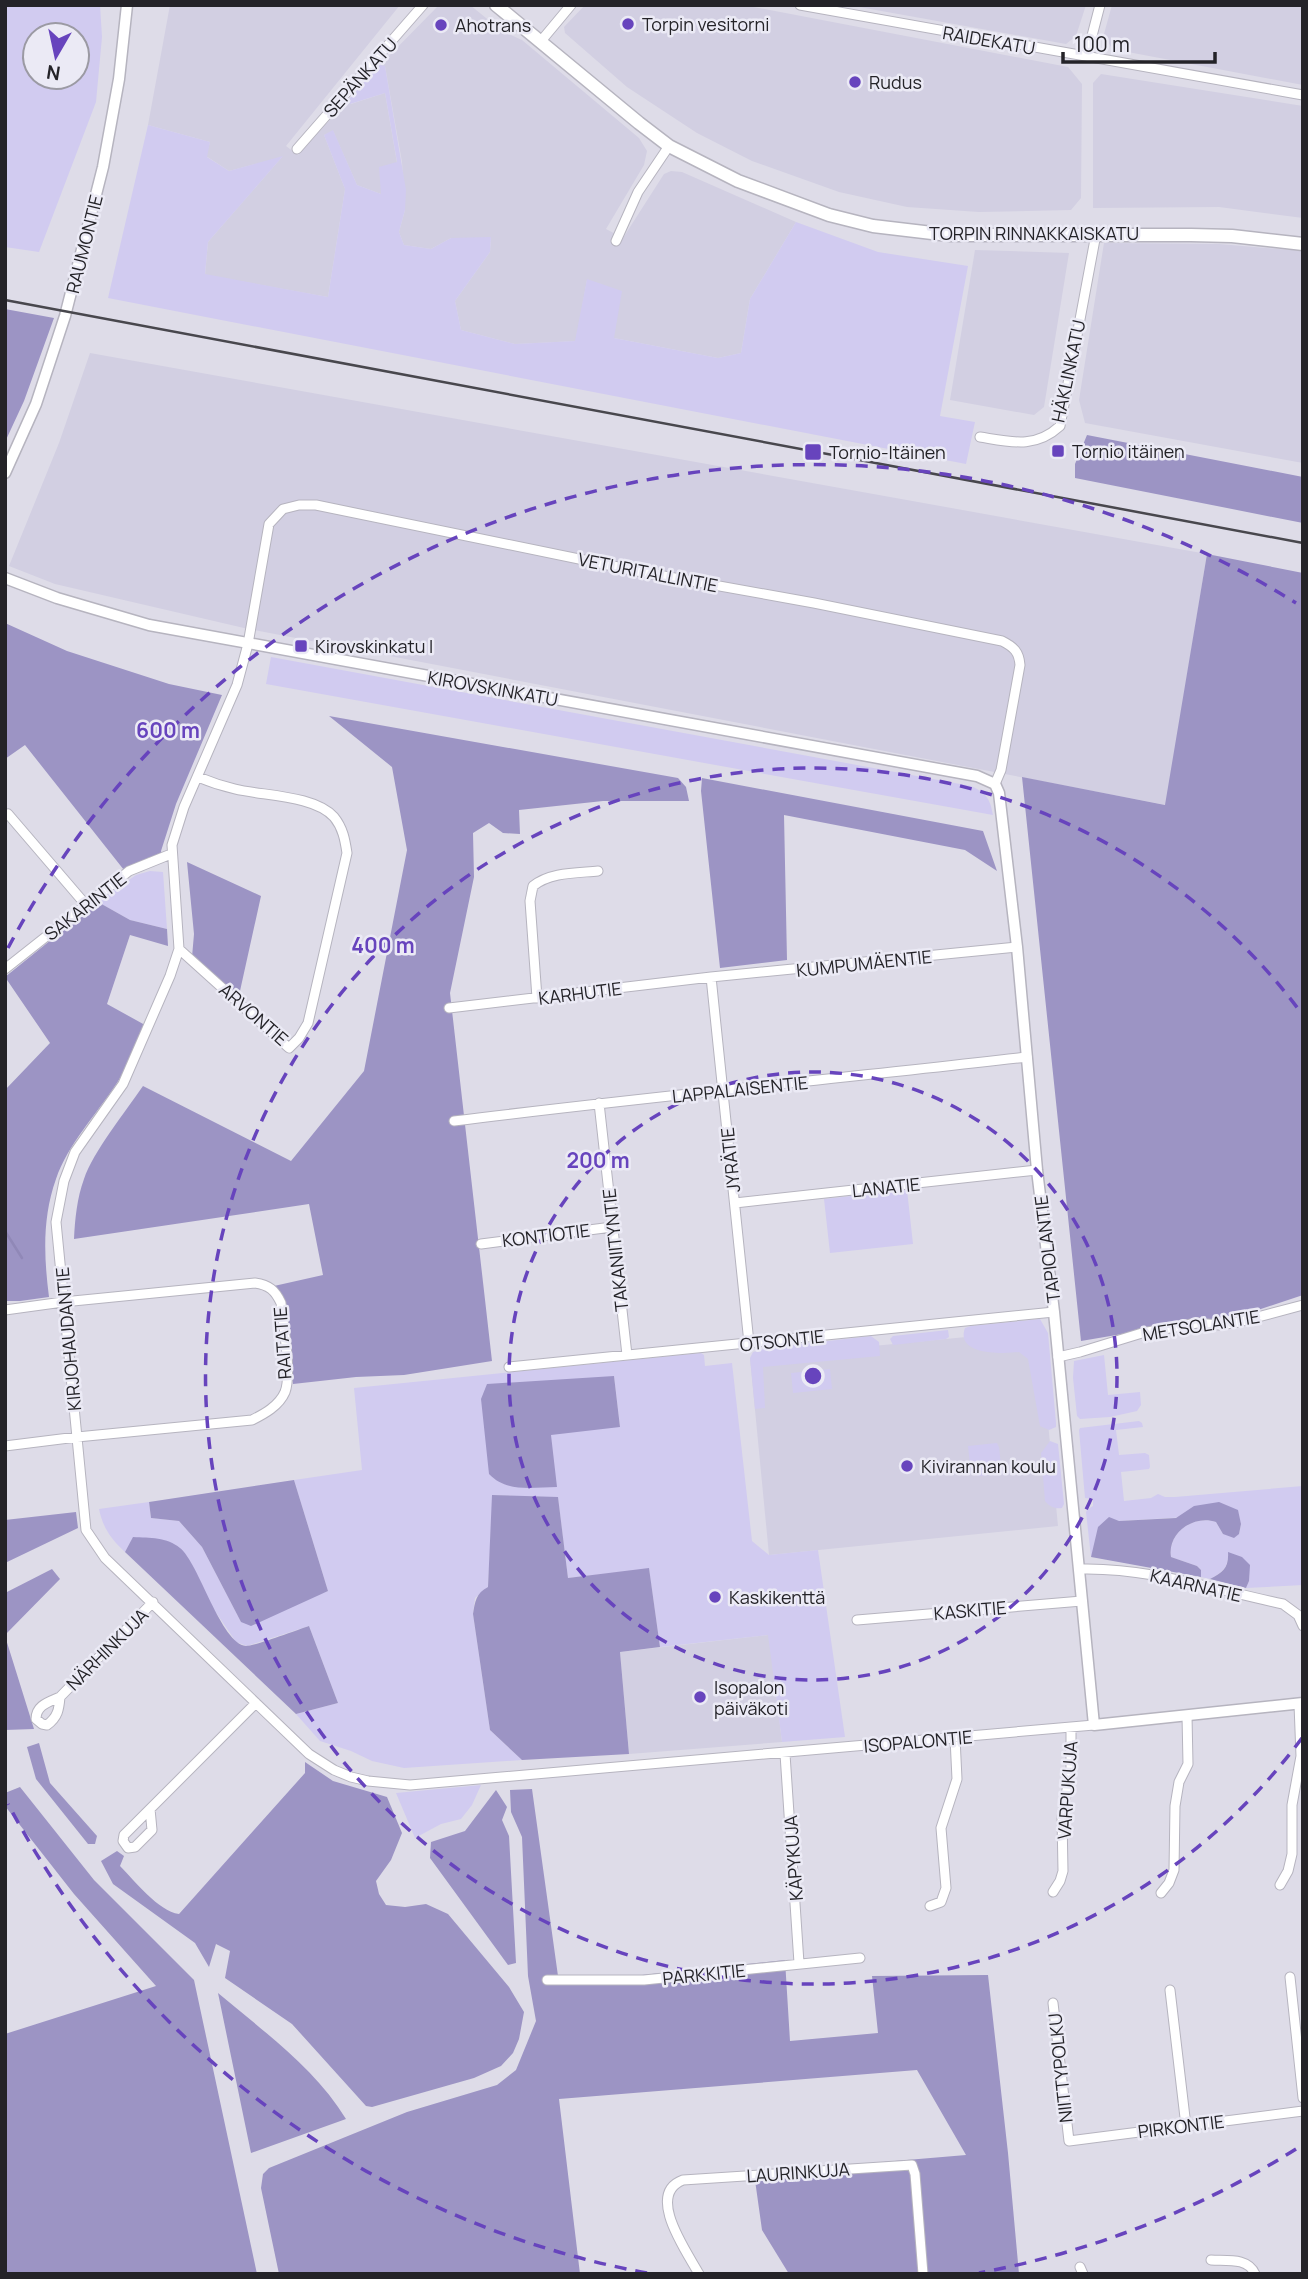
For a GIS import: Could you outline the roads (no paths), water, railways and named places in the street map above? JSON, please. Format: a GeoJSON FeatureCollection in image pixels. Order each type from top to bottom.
{"type":"FeatureCollection","features":[{"type":"Feature","properties":{"kind":"main road","name":"TORPIN RINNAKKAISKATU"},"geometry":{"type":"LineString","coordinates":[[496,5],[669,145],[738,181],[829,215],[873,226],[962,236],[1232,236],[1303,244]]}},
{"type":"Feature","properties":{"kind":"street","name":"RAUMONTIE"},"geometry":{"type":"LineString","coordinates":[[5,473],[36,404],[72,292],[103,167],[119,79],[127,5]]}},
{"type":"Feature","properties":{"kind":"street","name":"SEPÄNKATU"},"geometry":{"type":"LineString","coordinates":[[297,149],[423,5]]}},
{"type":"Feature","properties":{"kind":"street"},"geometry":{"type":"LineString","coordinates":[[541,41],[571,5]]}},
{"type":"Feature","properties":{"kind":"street","name":"RAIDEKATU"},"geometry":{"type":"LineString","coordinates":[[800,5],[1303,95]]}},
{"type":"Feature","properties":{"kind":"street"},"geometry":{"type":"LineString","coordinates":[[1087,55],[1100,5]]}},
{"type":"Feature","properties":{"kind":"street"},"geometry":{"type":"LineString","coordinates":[[616,241],[638,192],[669,145]]}},
{"type":"Feature","properties":{"kind":"street","name":"HÄKLINKATU"},"geometry":{"type":"LineString","coordinates":[[980,437],[1021,443],[1051,434],[1060,426],[1096,234]]}},
{"type":"Feature","properties":{"kind":"street","name":"VETURITALLINTIE"},"geometry":{"type":"LineString","coordinates":[[248,644],[269,524],[283,509],[316,505],[647,573],[1002,641],[1014,648],[1020,665],[1001,770],[991,782]]}},
{"type":"Feature","properties":{"kind":"street","name":"KIROVSKINKATU"},"geometry":{"type":"LineString","coordinates":[[5,578],[121,618],[248,644],[977,776],[991,782]]}},
{"type":"Feature","properties":{"kind":"street","name":"KIRJOHAUDANTIE"},"geometry":{"type":"LineString","coordinates":[[248,644],[229,706],[177,826],[171,854],[179,949],[123,1084],[75,1152],[64,1181],[56,1222],[86,1530],[105,1558],[309,1754],[334,1770],[351,1777],[381,1783],[410,1785],[532,1773]]}},
{"type":"Feature","properties":{"kind":"street","name":"ARVONTIE"},"geometry":{"type":"LineString","coordinates":[[179,949],[289,1048],[308,1023],[347,853],[345,836],[339,824],[332,815],[319,807],[299,800],[236,789],[198,777]]}},
{"type":"Feature","properties":{"kind":"street","name":"TAPIOLANTIE"},"geometry":{"type":"LineString","coordinates":[[991,782],[999,793],[1017,947],[1094,1725]]}},
{"type":"Feature","properties":{"kind":"street"},"geometry":{"type":"LineString","coordinates":[[5,816],[8,814],[86,905]]}},
{"type":"Feature","properties":{"kind":"street","name":"SAKARINTIE"},"geometry":{"type":"LineString","coordinates":[[5,969],[129,871],[171,854]]}},
{"type":"Feature","properties":{"kind":"street"},"geometry":{"type":"LineString","coordinates":[[537,998],[530,901],[533,886],[541,880],[555,876],[598,871]]}},
{"type":"Feature","properties":{"kind":"street","name":"KUMPUMÄENTIE"},"geometry":{"type":"LineString","coordinates":[[711,977],[1017,947]]}},
{"type":"Feature","properties":{"kind":"street","name":"KARHUTIE"},"geometry":{"type":"LineString","coordinates":[[449,1007],[711,977]]}},
{"type":"Feature","properties":{"kind":"street","name":"JYRÄTIE"},"geometry":{"type":"LineString","coordinates":[[711,977],[750,1343]]}},
{"type":"Feature","properties":{"kind":"street","name":"LAPPALAISENTIE"},"geometry":{"type":"LineString","coordinates":[[454,1121],[1027,1057]]}},
{"type":"Feature","properties":{"kind":"street","name":"TAKANIITYNTIE"},"geometry":{"type":"LineString","coordinates":[[600,1103],[626,1355]]}},
{"type":"Feature","properties":{"kind":"street","name":"LANATIE"},"geometry":{"type":"LineString","coordinates":[[735,1203],[1037,1170]]}},
{"type":"Feature","properties":{"kind":"street","name":"KONTIOTIE"},"geometry":{"type":"LineString","coordinates":[[481,1244],[612,1227]]}},
{"type":"Feature","properties":{"kind":"street","name":"RAITATIE"},"geometry":{"type":"LineString","coordinates":[[5,1310],[255,1283],[268,1285],[277,1293],[282,1303],[288,1377],[285,1392],[278,1402],[265,1414],[251,1420],[5,1446]]}},
{"type":"Feature","properties":{"kind":"street","name":"METSOLANTIE"},"geometry":{"type":"LineString","coordinates":[[1058,1357],[1142,1333],[1197,1323],[1219,1325],[1239,1322],[1303,1305]]}},
{"type":"Feature","properties":{"kind":"street","name":"OTSONTIE"},"geometry":{"type":"LineString","coordinates":[[509,1367],[1054,1312]]}},
{"type":"Feature","properties":{"kind":"street","name":"KAARNATIE"},"geometry":{"type":"LineString","coordinates":[[1079,1569],[1127,1570],[1158,1575],[1283,1604],[1298,1615],[1303,1626]]}},
{"type":"Feature","properties":{"kind":"street","name":"KASKITIE"},"geometry":{"type":"LineString","coordinates":[[857,1620],[1082,1601]]}},
{"type":"Feature","properties":{"kind":"street","name":"NÄRHINKUJA"},"geometry":{"type":"LineString","coordinates":[[60,1697],[153,1602]]}},
{"type":"Feature","properties":{"kind":"street"},"geometry":{"type":"LineString","coordinates":[[150,1809],[256,1703]]}},
{"type":"Feature","properties":{"kind":"street"},"geometry":{"type":"LineString","coordinates":[[1280,1885],[1288,1871],[1292,1854],[1292,1805],[1301,1756],[1301,1703]]}},
{"type":"Feature","properties":{"kind":"street","name":"ISOPALONTIE"},"geometry":{"type":"LineString","coordinates":[[532,1773],[785,1754],[1301,1703]]}},
{"type":"Feature","properties":{"kind":"street"},"geometry":{"type":"LineString","coordinates":[[1161,1893],[1174,1870],[1175,1806],[1179,1782],[1188,1764],[1187,1716]]}},
{"type":"Feature","properties":{"kind":"street","name":"VARPUKUJA"},"geometry":{"type":"LineString","coordinates":[[1053,1892],[1063,1871],[1062,1817],[1071,1768],[1071,1727]]}},
{"type":"Feature","properties":{"kind":"street"},"geometry":{"type":"LineString","coordinates":[[930,1906],[941,1902],[946,1888],[941,1828],[957,1779],[955,1738]]}},
{"type":"Feature","properties":{"kind":"street","name":"KÄPYKUJA"},"geometry":{"type":"LineString","coordinates":[[785,1754],[799,1963]]}},
{"type":"Feature","properties":{"kind":"street","name":"PARKKITIE"},"geometry":{"type":"LineString","coordinates":[[547,1980],[620,1981],[860,1958]]}},
{"type":"Feature","properties":{"kind":"street"},"geometry":{"type":"LineString","coordinates":[[1290,1977],[1303,2098]]}},
{"type":"Feature","properties":{"kind":"street"},"geometry":{"type":"LineString","coordinates":[[1170,1990],[1186,2126]]}},
{"type":"Feature","properties":{"kind":"street","name":"NIITTYPOLKU"},"geometry":{"type":"LineString","coordinates":[[1052,2003],[1067,2133]]}},
{"type":"Feature","properties":{"kind":"street","name":"PIRKONTIE"},"geometry":{"type":"LineString","coordinates":[[1067,2133],[1069,2141],[1303,2111]]}},
{"type":"Feature","properties":{"kind":"street","name":"LAURINKUJA"},"geometry":{"type":"LineString","coordinates":[[699,2274],[675,2233],[669,2215],[668,2196],[675,2183],[683,2180],[912,2165],[923,2274]]}},
{"type":"Feature","properties":{"kind":"street"},"geometry":{"type":"LineString","coordinates":[[1211,2260],[1241,2261],[1252,2267],[1255,2274]]}},
{"type":"Feature","properties":{"kind":"waterway"},"geometry":{"type":"LineString","coordinates":[[5,1231],[22,1258]]}},
{"type":"Feature","properties":{"kind":"railway"},"geometry":{"type":"LineString","coordinates":[[5,300],[1303,543]]}},
{"type":"Feature","properties":{"kind":"place","name":"Torpin vesitorni"},"geometry":{"type":"Point","coordinates":[628,24]}},
{"type":"Feature","properties":{"kind":"place","name":"Ahotrans"},"geometry":{"type":"Point","coordinates":[441,25]}},
{"type":"Feature","properties":{"kind":"place","name":"Rudus"},"geometry":{"type":"Point","coordinates":[855,82]}},
{"type":"Feature","properties":{"kind":"place","name":"Tornio itäinen"},"geometry":{"type":"Point","coordinates":[1058,451]}},
{"type":"Feature","properties":{"kind":"place","name":"Tornio-Itäinen"},"geometry":{"type":"Point","coordinates":[813,452]}},
{"type":"Feature","properties":{"kind":"place","name":"Kirovskinkatu I"},"geometry":{"type":"Point","coordinates":[301,646]}},
{"type":"Feature","properties":{"kind":"place","name":"Kivirannan koulu"},"geometry":{"type":"Point","coordinates":[907,1466]}},
{"type":"Feature","properties":{"kind":"place","name":"Kaskikenttä"},"geometry":{"type":"Point","coordinates":[715,1597]}},
{"type":"Feature","properties":{"kind":"place","name":"Isopalon päiväkoti"},"geometry":{"type":"Point","coordinates":[700,1697]}}]}
